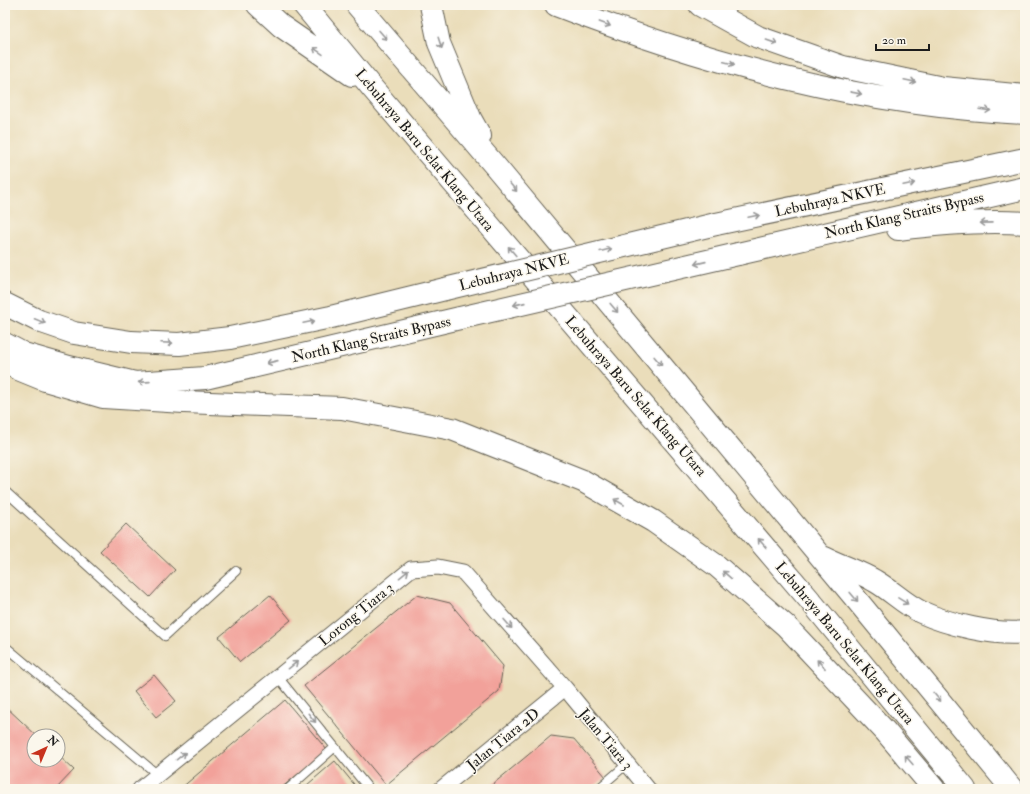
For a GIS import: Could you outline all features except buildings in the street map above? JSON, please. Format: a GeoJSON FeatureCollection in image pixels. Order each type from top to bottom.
{"type":"FeatureCollection","features":[{"type":"Feature","properties":{"kind":"highway"},"geometry":{"type":"LineString","coordinates":[[258,5],[281,26],[373,89]]}},
{"type":"Feature","properties":{"kind":"highway","name":"Lebuhraya Baru Selat Klang Utara"},"geometry":{"type":"LineString","coordinates":[[304,5],[373,89],[808,598],[965,789]]}},
{"type":"Feature","properties":{"kind":"highway"},"geometry":{"type":"LineString","coordinates":[[357,5],[496,167],[1012,789]]}},
{"type":"Feature","properties":{"kind":"highway"},"geometry":{"type":"LineString","coordinates":[[431,5],[439,43],[471,120],[496,167]]}},
{"type":"Feature","properties":{"kind":"highway"},"geometry":{"type":"LineString","coordinates":[[556,5],[659,42],[714,59],[785,78],[880,98],[996,112],[1025,113]]}},
{"type":"Feature","properties":{"kind":"highway"},"geometry":{"type":"LineString","coordinates":[[700,5],[758,38],[843,67],[943,88],[1025,96]]}},
{"type":"Feature","properties":{"kind":"highway","name":"Lebuhraya NKVE"},"geometry":{"type":"LineString","coordinates":[[5,304],[38,321],[74,333],[131,342],[179,344],[230,338],[331,317],[716,224],[1025,159]]}},
{"type":"Feature","properties":{"kind":"highway","name":"North Klang Straits Bypass"},"geometry":{"type":"LineString","coordinates":[[5,344],[24,354],[61,365],[135,383],[205,378],[738,254],[783,242],[1025,188]]}},
{"type":"Feature","properties":{"kind":"highway"},"geometry":{"type":"LineString","coordinates":[[783,242],[821,240],[915,227],[976,223],[1025,223]]}},
{"type":"Feature","properties":{"kind":"highway"},"geometry":{"type":"LineString","coordinates":[[5,362],[45,380],[103,397],[184,402],[342,408],[452,429],[583,481],[653,521],[717,566],[780,621],[885,732],[934,789]]}},
{"type":"Feature","properties":{"kind":"highway"},"geometry":{"type":"LineString","coordinates":[[820,556],[875,581],[920,612],[948,622],[972,628],[997,632],[1025,632]]}},
{"type":"Feature","properties":{"kind":"street","name":"Lorong Tiara 3"},"geometry":{"type":"LineString","coordinates":[[150,784],[278,677],[411,569],[438,567],[463,572],[565,688]]}},
{"type":"Feature","properties":{"kind":"street","name":"Jalan Tiara 3"},"geometry":{"type":"LineString","coordinates":[[565,688],[648,789]]}},
{"type":"Feature","properties":{"kind":"street","name":"Jalan Tiara 2D"},"geometry":{"type":"LineString","coordinates":[[441,789],[565,688]]}},
{"type":"Feature","properties":{"kind":"lane"},"geometry":{"type":"LineString","coordinates":[[5,491],[165,636],[236,571]]}},
{"type":"Feature","properties":{"kind":"lane"},"geometry":{"type":"LineString","coordinates":[[5,646],[150,784]]}},
{"type":"Feature","properties":{"kind":"lane"},"geometry":{"type":"LineString","coordinates":[[278,677],[369,789]]}},
{"type":"Feature","properties":{"kind":"lane"},"geometry":{"type":"LineString","coordinates":[[288,789],[335,747]]}},
{"type":"Feature","properties":{"kind":"lane"},"geometry":{"type":"LineString","coordinates":[[598,789],[627,764]]}}]}
